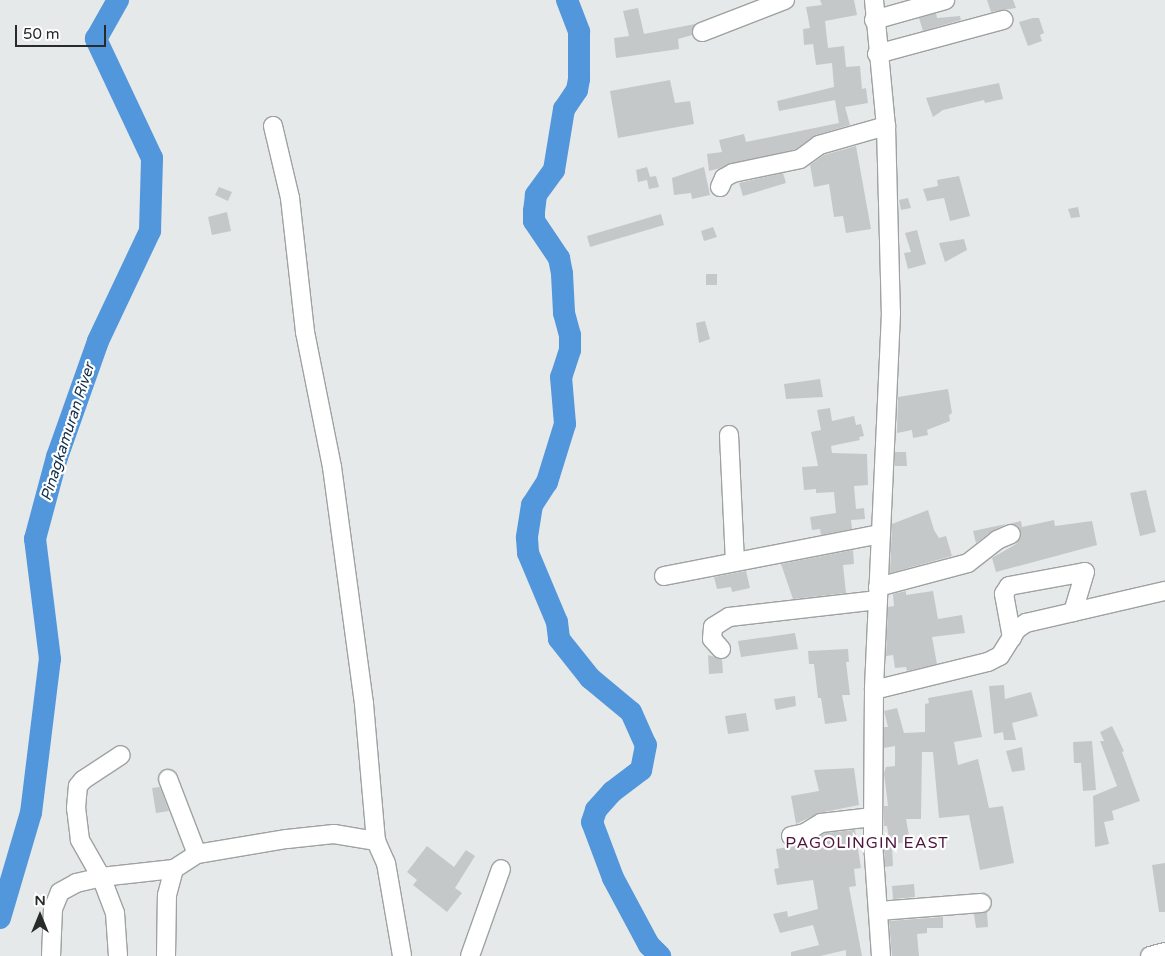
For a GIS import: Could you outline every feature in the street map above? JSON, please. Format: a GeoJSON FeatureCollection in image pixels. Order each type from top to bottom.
{"type":"FeatureCollection","features":[{"type":"Feature","properties":{"kind":"street"},"geometry":{"type":"LineString","coordinates":[[702,32],[785,0]]}},
{"type":"Feature","properties":{"kind":"street"},"geometry":{"type":"LineString","coordinates":[[874,0],[877,54],[886,126],[891,313],[874,690],[873,817],[881,956]]}},
{"type":"Feature","properties":{"kind":"street"},"geometry":{"type":"LineString","coordinates":[[874,20],[945,0]]}},
{"type":"Feature","properties":{"kind":"street"},"geometry":{"type":"LineString","coordinates":[[877,54],[1003,20]]}},
{"type":"Feature","properties":{"kind":"street"},"geometry":{"type":"LineString","coordinates":[[273,126],[290,198],[305,332],[332,467],[364,704],[376,841],[386,864],[402,956]]}},
{"type":"Feature","properties":{"kind":"street"},"geometry":{"type":"LineString","coordinates":[[720,187],[724,178],[733,173],[800,159],[819,145],[886,126]]}},
{"type":"Feature","properties":{"kind":"street"},"geometry":{"type":"LineString","coordinates":[[729,435],[735,562]]}},
{"type":"Feature","properties":{"kind":"street"},"geometry":{"type":"LineString","coordinates":[[664,576],[881,534]]}},
{"type":"Feature","properties":{"kind":"street"},"geometry":{"type":"LineString","coordinates":[[721,649],[712,639],[713,627],[729,618],[878,594],[968,563],[997,540],[1011,534]]}},
{"type":"Feature","properties":{"kind":"street"},"geometry":{"type":"LineString","coordinates":[[1012,638],[1004,594],[1009,586],[1085,572],[1073,612]]}},
{"type":"Feature","properties":{"kind":"street"},"geometry":{"type":"LineString","coordinates":[[874,690],[988,662],[1000,656],[1017,629],[1026,623],[1165,591]]}},
{"type":"Feature","properties":{"kind":"street"},"geometry":{"type":"LineString","coordinates":[[118,956],[114,913],[100,877],[80,840],[76,808],[78,786],[83,780],[121,755]]}},
{"type":"Feature","properties":{"kind":"street"},"geometry":{"type":"LineString","coordinates":[[168,779],[197,854]]}},
{"type":"Feature","properties":{"kind":"street"},"geometry":{"type":"LineString","coordinates":[[790,836],[804,833],[821,822],[873,817]]}},
{"type":"Feature","properties":{"kind":"street"},"geometry":{"type":"LineString","coordinates":[[51,956],[53,909],[60,892],[76,883],[100,877],[174,869],[197,854],[334,834],[376,841]]}},
{"type":"Feature","properties":{"kind":"street"},"geometry":{"type":"LineString","coordinates":[[166,956],[167,894],[174,869]]}},
{"type":"Feature","properties":{"kind":"street"},"geometry":{"type":"LineString","coordinates":[[470,956],[501,869]]}},
{"type":"Feature","properties":{"kind":"street"},"geometry":{"type":"LineString","coordinates":[[878,912],[982,903]]}},
{"type":"Feature","properties":{"kind":"street"},"geometry":{"type":"LineString","coordinates":[[1150,956],[1165,952]]}},
{"type":"Feature","properties":{"kind":"building"},"geometry":{"type":"Polygon","coordinates":[[[820,0],[854,0],[857,15],[825,21],[828,48],[844,46],[846,67],[860,66],[862,89],[866,88],[868,103],[845,107],[850,125],[816,135],[796,149],[709,171],[707,154],[722,152],[719,140],[744,134],[746,142],[839,123],[835,100],[779,111],[777,101],[834,87],[832,63],[816,65],[813,44],[804,45],[803,29],[810,28],[806,7],[822,5],[820,0]]]}},
{"type":"Feature","properties":{"kind":"building"},"geometry":{"type":"Polygon","coordinates":[[[987,0],[1013,0],[1016,8],[991,12],[987,0]]]}},
{"type":"Feature","properties":{"kind":"building"},"geometry":{"type":"Polygon","coordinates":[[[638,8],[644,34],[695,24],[692,35],[678,39],[679,49],[616,58],[614,38],[629,36],[623,11],[638,8]]]}},
{"type":"Feature","properties":{"kind":"building"},"geometry":{"type":"Polygon","coordinates":[[[936,13],[937,18],[960,16],[961,20],[923,31],[919,18],[936,13]]]}},
{"type":"Feature","properties":{"kind":"building"},"geometry":{"type":"Polygon","coordinates":[[[1039,18],[1044,33],[1040,35],[1042,41],[1028,46],[1019,22],[1039,18]]]}},
{"type":"Feature","properties":{"kind":"building"},"geometry":{"type":"Polygon","coordinates":[[[670,80],[675,103],[690,101],[694,124],[618,138],[610,91],[670,80]]]}},
{"type":"Feature","properties":{"kind":"building"},"geometry":{"type":"Polygon","coordinates":[[[999,83],[1003,99],[985,103],[984,100],[943,110],[933,117],[926,98],[999,83]]]}},
{"type":"Feature","properties":{"kind":"building"},"geometry":{"type":"Polygon","coordinates":[[[856,146],[871,229],[846,233],[843,216],[834,217],[829,184],[814,187],[810,165],[824,155],[856,146]]]}},
{"type":"Feature","properties":{"kind":"building"},"geometry":{"type":"Polygon","coordinates":[[[647,167],[650,177],[656,176],[659,187],[649,189],[647,180],[638,182],[636,170],[647,167]]]}},
{"type":"Feature","properties":{"kind":"building"},"geometry":{"type":"Polygon","coordinates":[[[704,167],[710,195],[692,199],[691,193],[674,195],[672,178],[704,167]]]}},
{"type":"Feature","properties":{"kind":"building"},"geometry":{"type":"Polygon","coordinates":[[[783,173],[786,183],[743,196],[739,183],[783,173]]]}},
{"type":"Feature","properties":{"kind":"building"},"geometry":{"type":"Polygon","coordinates":[[[959,176],[970,216],[950,221],[944,198],[927,201],[923,189],[938,186],[937,180],[959,176]]]}},
{"type":"Feature","properties":{"kind":"building"},"geometry":{"type":"Polygon","coordinates":[[[219,187],[232,192],[228,201],[215,195],[219,187]]]}},
{"type":"Feature","properties":{"kind":"building"},"geometry":{"type":"Polygon","coordinates":[[[908,198],[911,208],[901,210],[899,200],[908,198]]]}},
{"type":"Feature","properties":{"kind":"building"},"geometry":{"type":"Polygon","coordinates":[[[1078,207],[1080,217],[1071,218],[1068,209],[1078,207]]]}},
{"type":"Feature","properties":{"kind":"building"},"geometry":{"type":"Polygon","coordinates":[[[227,212],[231,231],[212,235],[208,217],[227,212]]]}},
{"type":"Feature","properties":{"kind":"building"},"geometry":{"type":"Polygon","coordinates":[[[661,214],[664,225],[590,247],[587,236],[661,214]]]}},
{"type":"Feature","properties":{"kind":"building"},"geometry":{"type":"Polygon","coordinates":[[[713,227],[717,237],[704,241],[701,231],[713,227]]]}},
{"type":"Feature","properties":{"kind":"building"},"geometry":{"type":"Polygon","coordinates":[[[917,230],[926,264],[908,269],[904,253],[911,252],[905,233],[917,230]]]}},
{"type":"Feature","properties":{"kind":"building"},"geometry":{"type":"Polygon","coordinates":[[[964,239],[967,250],[945,262],[939,243],[964,239]]]}},
{"type":"Feature","properties":{"kind":"building"},"geometry":{"type":"Polygon","coordinates":[[[706,274],[717,274],[717,285],[706,285],[706,274]]]}},
{"type":"Feature","properties":{"kind":"building"},"geometry":{"type":"Polygon","coordinates":[[[705,321],[710,339],[699,343],[696,323],[705,321]]]}},
{"type":"Feature","properties":{"kind":"building"},"geometry":{"type":"Polygon","coordinates":[[[820,379],[823,397],[786,399],[784,384],[820,379]]]}},
{"type":"Feature","properties":{"kind":"building"},"geometry":{"type":"Polygon","coordinates":[[[948,389],[952,413],[949,415],[950,421],[927,430],[928,435],[913,438],[912,430],[897,433],[898,397],[948,389]]]}},
{"type":"Feature","properties":{"kind":"building"},"geometry":{"type":"Polygon","coordinates":[[[830,408],[832,421],[854,416],[856,425],[861,424],[864,436],[859,437],[860,440],[831,446],[832,453],[867,454],[868,485],[854,486],[856,509],[864,508],[865,519],[851,520],[852,529],[821,535],[820,529],[812,530],[810,517],[836,513],[834,492],[816,493],[816,489],[804,490],[802,467],[818,466],[811,432],[821,430],[817,410],[830,408]]]}},
{"type":"Feature","properties":{"kind":"building"},"geometry":{"type":"Polygon","coordinates":[[[895,452],[906,452],[907,466],[895,466],[895,452]]]}},
{"type":"Feature","properties":{"kind":"building"},"geometry":{"type":"Polygon","coordinates":[[[1146,490],[1156,532],[1140,536],[1130,493],[1146,490]]]}},
{"type":"Feature","properties":{"kind":"building"},"geometry":{"type":"Polygon","coordinates":[[[928,510],[934,530],[939,538],[946,536],[952,556],[890,573],[892,524],[928,510]]]}},
{"type":"Feature","properties":{"kind":"building"},"geometry":{"type":"Polygon","coordinates":[[[1054,520],[1055,526],[1092,521],[1097,545],[996,572],[992,558],[1016,544],[1021,536],[1018,526],[1008,524],[1021,521],[1022,527],[1054,520]]]}},
{"type":"Feature","properties":{"kind":"building"},"geometry":{"type":"Polygon","coordinates":[[[1006,524],[991,532],[976,543],[973,531],[1006,524]]]}},
{"type":"Feature","properties":{"kind":"building"},"geometry":{"type":"Polygon","coordinates":[[[853,550],[854,564],[843,565],[846,593],[793,599],[781,564],[853,550]]]}},
{"type":"Feature","properties":{"kind":"building"},"geometry":{"type":"Polygon","coordinates":[[[746,571],[750,588],[732,592],[731,587],[717,589],[714,577],[746,571]]]}},
{"type":"Feature","properties":{"kind":"building"},"geometry":{"type":"Polygon","coordinates":[[[906,591],[906,595],[933,591],[938,619],[962,615],[965,633],[932,637],[937,664],[907,671],[906,667],[895,668],[893,655],[886,656],[888,607],[894,606],[893,594],[906,591]]]}},
{"type":"Feature","properties":{"kind":"building"},"geometry":{"type":"Polygon","coordinates":[[[795,633],[798,649],[741,657],[738,641],[795,633]]]}},
{"type":"Feature","properties":{"kind":"building"},"geometry":{"type":"Polygon","coordinates":[[[848,649],[849,662],[846,662],[850,695],[842,695],[847,721],[825,724],[821,698],[818,698],[814,664],[809,664],[808,651],[848,649]]]}},
{"type":"Feature","properties":{"kind":"building"},"geometry":{"type":"Polygon","coordinates":[[[708,655],[722,659],[723,673],[709,674],[708,655]]]}},
{"type":"Feature","properties":{"kind":"building"},"geometry":{"type":"Polygon","coordinates":[[[1004,685],[1005,699],[1031,692],[1038,716],[1012,723],[1016,740],[1004,740],[1003,732],[994,734],[989,686],[1004,685]]]}},
{"type":"Feature","properties":{"kind":"building"},"geometry":{"type":"Polygon","coordinates":[[[972,690],[982,737],[954,742],[958,765],[978,759],[989,808],[1003,806],[1014,863],[980,870],[969,815],[939,818],[933,752],[922,752],[921,819],[906,819],[910,841],[890,845],[887,826],[884,826],[884,806],[888,806],[884,773],[886,767],[895,766],[895,746],[884,748],[884,727],[888,727],[884,711],[897,708],[904,733],[925,732],[925,704],[929,703],[928,698],[972,690]]]}},
{"type":"Feature","properties":{"kind":"building"},"geometry":{"type":"Polygon","coordinates":[[[795,696],[796,706],[776,710],[774,699],[795,696]]]}},
{"type":"Feature","properties":{"kind":"building"},"geometry":{"type":"Polygon","coordinates":[[[746,713],[749,731],[728,734],[725,716],[746,713]]]}},
{"type":"Feature","properties":{"kind":"building"},"geometry":{"type":"Polygon","coordinates":[[[1112,726],[1124,751],[1122,752],[1140,801],[1112,811],[1114,820],[1104,822],[1109,844],[1095,847],[1093,796],[1117,786],[1100,741],[1104,741],[1100,732],[1112,726]]]}},
{"type":"Feature","properties":{"kind":"building"},"geometry":{"type":"Polygon","coordinates":[[[1092,741],[1096,790],[1083,791],[1081,763],[1074,763],[1073,742],[1092,741]]]}},
{"type":"Feature","properties":{"kind":"building"},"geometry":{"type":"Polygon","coordinates":[[[1022,747],[1025,770],[1012,772],[1006,751],[1022,747]]]}},
{"type":"Feature","properties":{"kind":"building"},"geometry":{"type":"Polygon","coordinates":[[[854,768],[859,805],[819,813],[796,824],[791,796],[819,791],[814,770],[854,768]]]}},
{"type":"Feature","properties":{"kind":"building"},"geometry":{"type":"Polygon","coordinates":[[[160,787],[169,811],[156,813],[152,788],[160,787]]]}},
{"type":"Feature","properties":{"kind":"building"},"geometry":{"type":"Polygon","coordinates":[[[855,830],[861,868],[854,869],[856,886],[849,887],[862,956],[846,956],[846,950],[820,956],[791,956],[791,952],[819,945],[813,925],[780,933],[773,914],[787,911],[788,917],[818,909],[813,880],[777,885],[774,869],[779,868],[776,849],[808,844],[825,833],[855,830]]]}},
{"type":"Feature","properties":{"kind":"building"},"geometry":{"type":"Polygon","coordinates":[[[427,846],[454,867],[466,850],[475,856],[455,888],[462,893],[447,912],[413,885],[417,880],[407,872],[427,846]]]}},
{"type":"Feature","properties":{"kind":"building"},"geometry":{"type":"Polygon","coordinates":[[[884,847],[892,847],[893,866],[885,867],[884,847]]]}},
{"type":"Feature","properties":{"kind":"building"},"geometry":{"type":"Polygon","coordinates":[[[1165,863],[1165,912],[1159,912],[1152,865],[1165,863]]]}},
{"type":"Feature","properties":{"kind":"building"},"geometry":{"type":"Polygon","coordinates":[[[914,884],[915,897],[893,899],[892,886],[914,884]]]}},
{"type":"Feature","properties":{"kind":"building"},"geometry":{"type":"Polygon","coordinates":[[[987,912],[988,927],[976,928],[974,914],[987,912]]]}},
{"type":"Feature","properties":{"kind":"building"},"geometry":{"type":"Polygon","coordinates":[[[943,917],[943,928],[927,928],[927,933],[917,934],[919,956],[892,956],[889,921],[943,917]]]}},
{"type":"Feature","properties":{"kind":"waterway","name":"Pinagkamuran River"},"geometry":{"type":"LineString","coordinates":[[0,918],[31,813],[50,659],[35,539],[57,457],[98,341],[150,231],[152,158],[96,39],[118,0]]}},
{"type":"Feature","properties":{"kind":"waterway"},"geometry":{"type":"LineString","coordinates":[[567,0],[579,32],[579,79],[577,90],[564,109],[554,170],[536,195],[534,211],[534,221],[559,258],[562,274],[564,313],[570,335],[570,350],[561,377],[565,424],[547,482],[532,505],[527,538],[528,553],[557,622],[559,639],[590,678],[631,712],[646,745],[641,770],[612,792],[596,810],[592,822],[613,878],[649,945],[660,956]]}},
{"type":"Feature","properties":{"kind":"district","name":"PAGOLINGIN EAST"},"geometry":{"type":"Point","coordinates":[867,843]}}]}
